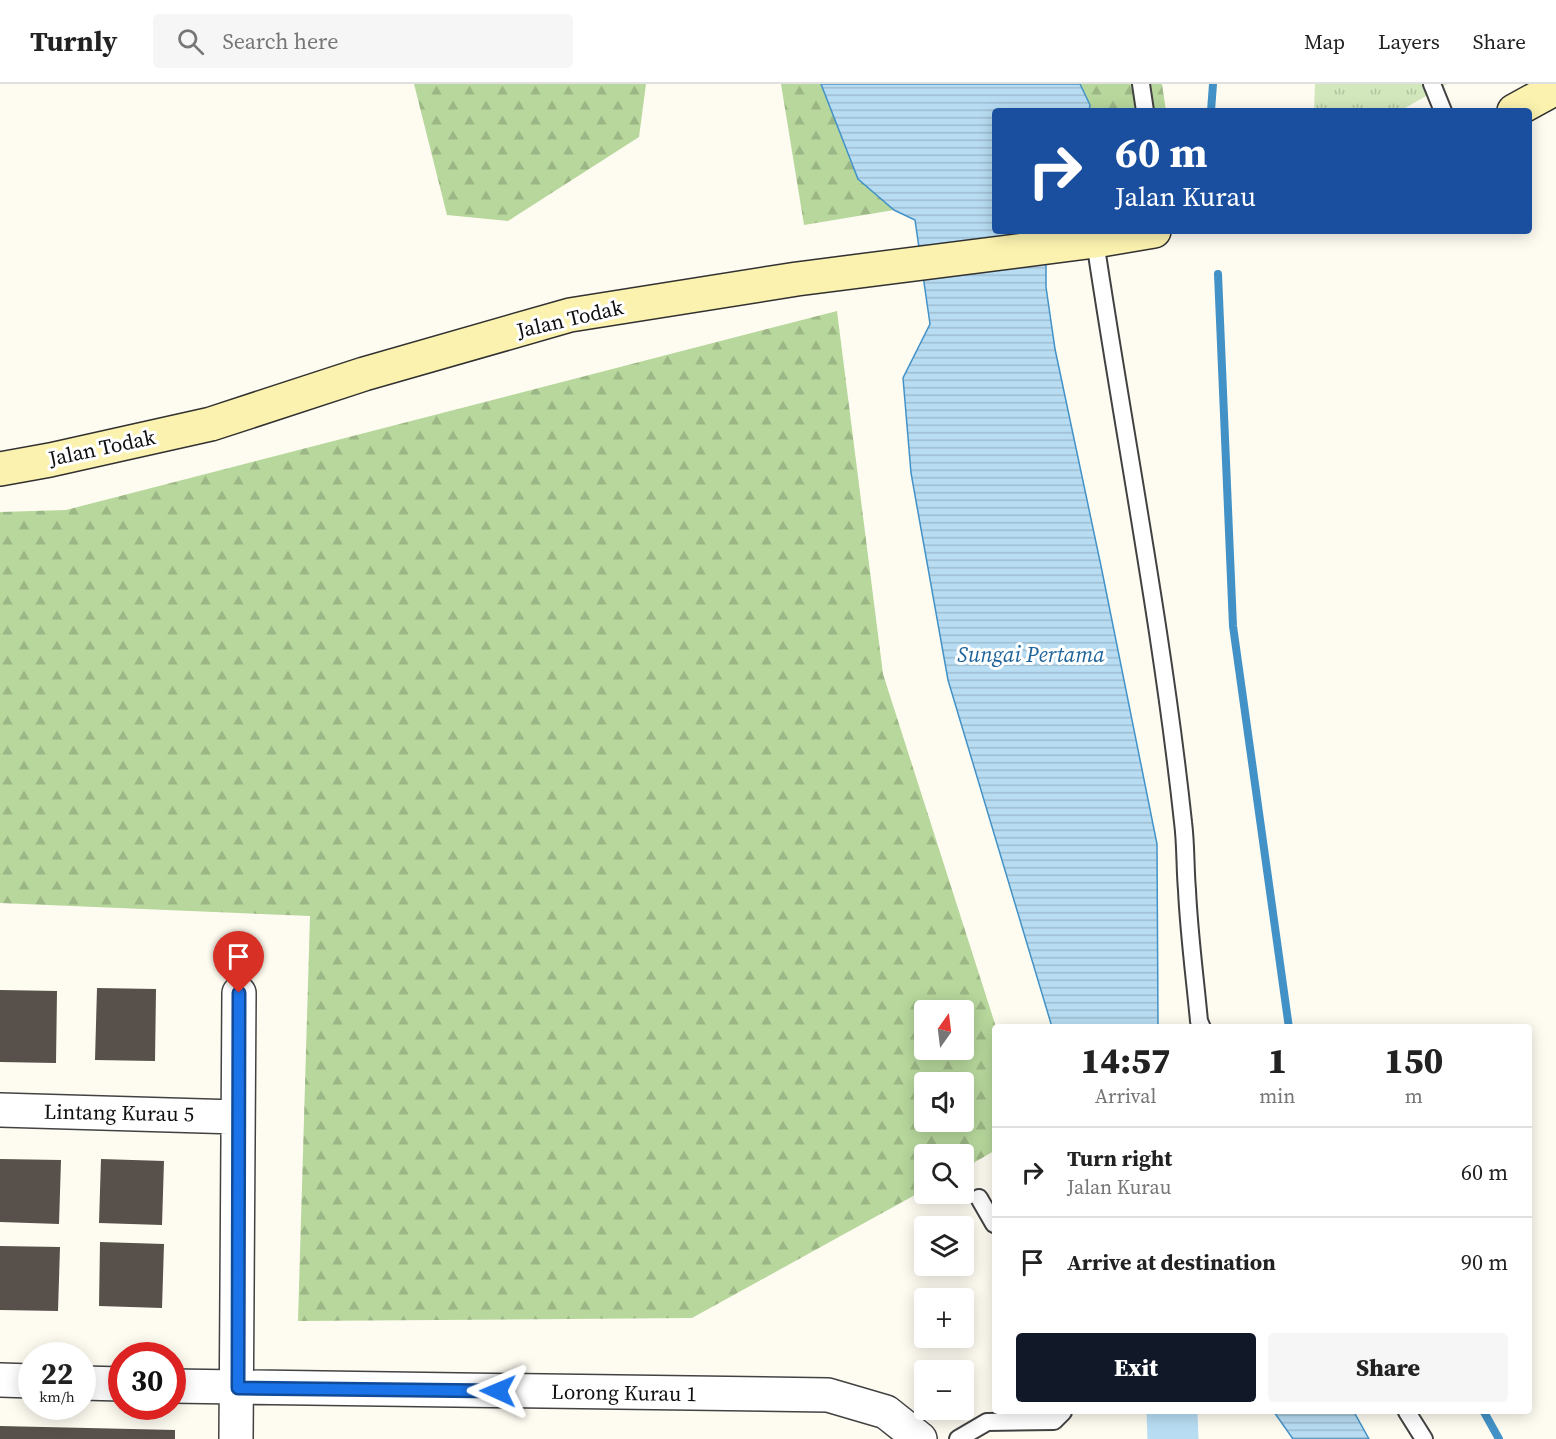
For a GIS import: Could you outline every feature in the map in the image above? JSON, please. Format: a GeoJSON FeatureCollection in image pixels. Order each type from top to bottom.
{"type":"FeatureCollection","features":[{"type":"Feature","properties":{"kind":"main road"},"geometry":{"type":"LineString","coordinates":[[1520,108],[1556,88]]}},
{"type":"Feature","properties":{"kind":"main road","name":"Jalan Todak"},"geometry":{"type":"LineString","coordinates":[[0,469],[211,424],[364,374],[570,315],[797,279],[1133,234]]}},
{"type":"Feature","properties":{"kind":"street"},"geometry":{"type":"LineString","coordinates":[[236,1439],[239,993]]}},
{"type":"Feature","properties":{"kind":"street","name":"Lintang Kurau 5"},"geometry":{"type":"LineString","coordinates":[[0,1110],[237,1117]]}},
{"type":"Feature","properties":{"kind":"street"},"geometry":{"type":"LineString","coordinates":[[0,1380],[18,1381]]}},
{"type":"Feature","properties":{"kind":"street","name":"Lorong Kurau 1"},"geometry":{"type":"LineString","coordinates":[[186,1386],[828,1395],[886,1412],[920,1439]]}},
{"type":"Feature","properties":{"kind":"lane"},"geometry":{"type":"LineString","coordinates":[[1141,84],[1145,108]]}},
{"type":"Feature","properties":{"kind":"lane"},"geometry":{"type":"LineString","coordinates":[[1432,84],[1442,108]]}},
{"type":"Feature","properties":{"kind":"lane"},"geometry":{"type":"LineString","coordinates":[[1083,241],[1117,387],[1139,507],[1184,825],[1187,892],[1200,1024]]}},
{"type":"Feature","properties":{"kind":"lane"},"geometry":{"type":"LineString","coordinates":[[980,1198],[992,1220]]}},
{"type":"Feature","properties":{"kind":"lane"},"geometry":{"type":"LineString","coordinates":[[958,1439],[987,1422],[1054,1421],[1061,1414]]}},
{"type":"Feature","properties":{"kind":"lane"},"geometry":{"type":"LineString","coordinates":[[1408,1414],[1424,1439]]}},
{"type":"Feature","properties":{"kind":"green space"},"geometry":{"type":"Polygon","coordinates":[[[414,84],[646,84],[639,137],[508,221],[447,215],[414,84]]]}},
{"type":"Feature","properties":{"kind":"green space"},"geometry":{"type":"Polygon","coordinates":[[[781,84],[821,84],[858,179],[894,210],[804,225],[781,84]]]}},
{"type":"Feature","properties":{"kind":"green space"},"geometry":{"type":"Polygon","coordinates":[[[1080,84],[1162,84],[1166,108],[1090,108],[1080,84]]]}},
{"type":"Feature","properties":{"kind":"green space"},"geometry":{"type":"Polygon","coordinates":[[[1315,84],[1447,84],[1405,108],[1314,108],[1315,84]]]}},
{"type":"Feature","properties":{"kind":"green space"},"geometry":{"type":"Polygon","coordinates":[[[837,311],[883,674],[995,1024],[992,1024],[992,1152],[974,1163],[974,1144],[914,1144],[914,1196],[692,1318],[298,1321],[310,916],[0,903],[0,512],[66,510],[837,311]]]}},
{"type":"Feature","properties":{"kind":"water","name":"Sungai Pertama"},"geometry":{"type":"Polygon","coordinates":[[[821,84],[1080,84],[1090,105],[1090,108],[992,108],[992,234],[1046,234],[1046,287],[1055,349],[1157,844],[1158,1024],[1051,1024],[948,680],[911,473],[903,378],[930,324],[915,220],[894,210],[858,179],[821,84]]]}},
{"type":"Feature","properties":{"kind":"water"},"geometry":{"type":"Polygon","coordinates":[[[1275,1414],[1355,1414],[1369,1439],[1293,1439],[1275,1414]]]}},
{"type":"Feature","properties":{"kind":"building"},"geometry":{"type":"Polygon","coordinates":[[[97,988],[156,989],[155,1061],[95,1060],[97,988]]]}},
{"type":"Feature","properties":{"kind":"building"},"geometry":{"type":"Polygon","coordinates":[[[0,990],[57,991],[56,1063],[0,1062],[0,990]]]}},
{"type":"Feature","properties":{"kind":"building"},"geometry":{"type":"Polygon","coordinates":[[[0,1159],[61,1160],[59,1224],[0,1222],[0,1159]]]}},
{"type":"Feature","properties":{"kind":"building"},"geometry":{"type":"Polygon","coordinates":[[[101,1159],[164,1161],[162,1225],[99,1223],[101,1159]]]}},
{"type":"Feature","properties":{"kind":"building"},"geometry":{"type":"Polygon","coordinates":[[[100,1242],[164,1244],[162,1308],[99,1306],[100,1242]]]}},
{"type":"Feature","properties":{"kind":"building"},"geometry":{"type":"Polygon","coordinates":[[[0,1246],[60,1247],[58,1311],[0,1310],[0,1246]]]}},
{"type":"Feature","properties":{"kind":"building"},"geometry":{"type":"Polygon","coordinates":[[[0,1426],[175,1430],[175,1439],[0,1439],[0,1426]]]}},
{"type":"Feature","properties":{"kind":"waterway"},"geometry":{"type":"LineString","coordinates":[[1211,108],[1213,84]]}},
{"type":"Feature","properties":{"kind":"waterway"},"geometry":{"type":"LineString","coordinates":[[1218,274],[1233,626],[1288,1024]]}},
{"type":"Feature","properties":{"kind":"waterway"},"geometry":{"type":"LineString","coordinates":[[1172,1414],[1173,1439]]}},
{"type":"Feature","properties":{"kind":"waterway"},"geometry":{"type":"LineString","coordinates":[[1485,1414],[1499,1439]]}},
{"type":"Feature","properties":{"kind":"route"},"geometry":{"type":"LineString","coordinates":[[239,993],[238,1388],[498,1391]]}}]}
